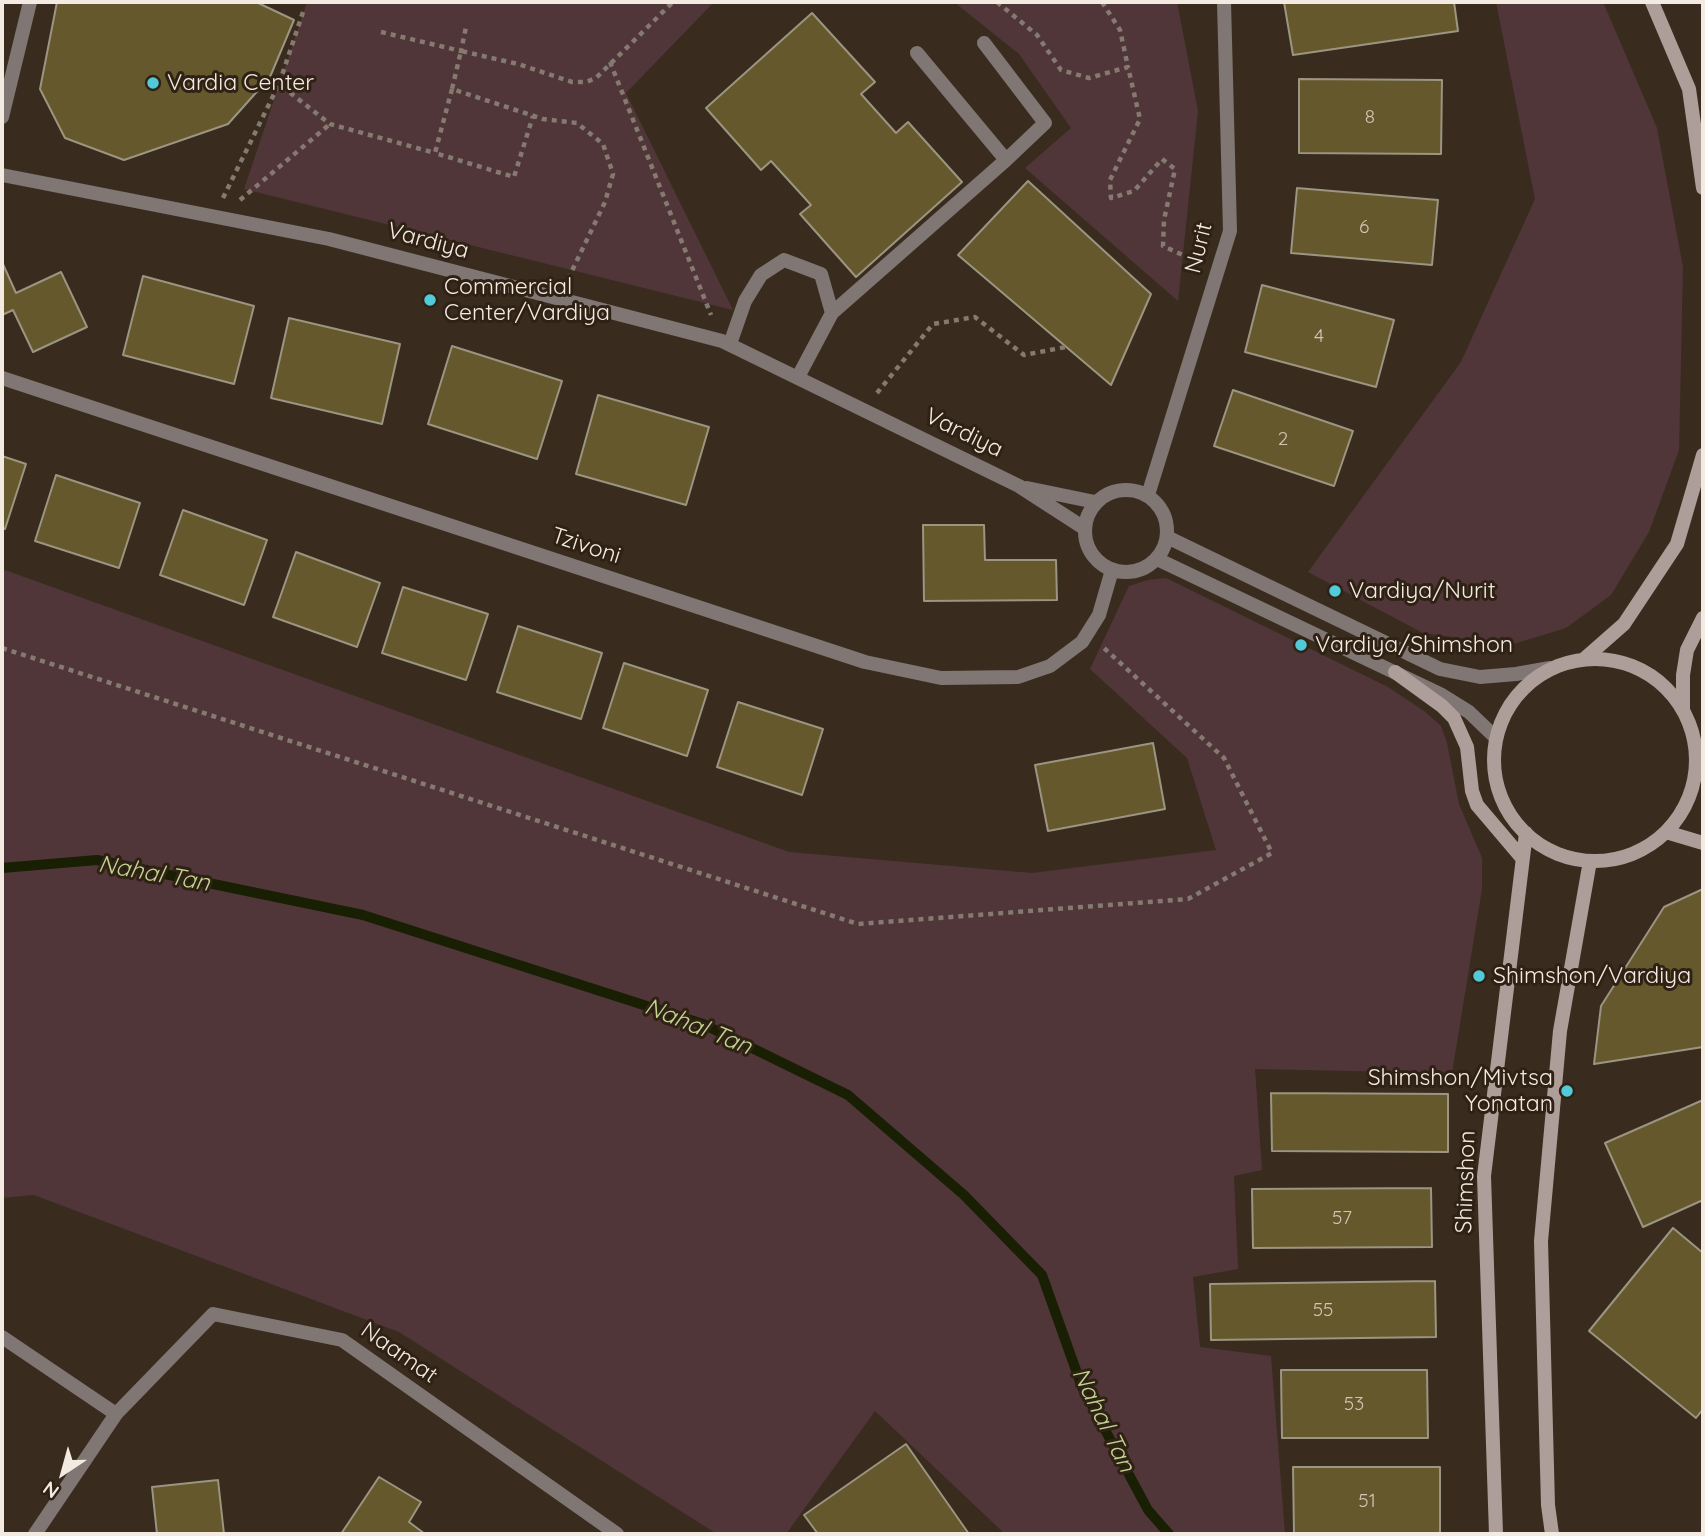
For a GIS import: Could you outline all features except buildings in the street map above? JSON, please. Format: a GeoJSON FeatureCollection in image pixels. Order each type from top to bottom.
{"type":"FeatureCollection","features":[{"type":"Feature","properties":{"kind":"street"},"geometry":{"type":"LineString","coordinates":[[2,117],[30,2]]}},
{"type":"Feature","properties":{"kind":"street","name":"Nurit"},"geometry":{"type":"LineString","coordinates":[[1148,495],[1230,231],[1224,2]]}},
{"type":"Feature","properties":{"kind":"street"},"geometry":{"type":"LineString","coordinates":[[1652,2],[1689,89],[1703,188]]}},
{"type":"Feature","properties":{"kind":"street"},"geometry":{"type":"LineString","coordinates":[[798,377],[832,313],[1045,123],[984,43]]}},
{"type":"Feature","properties":{"kind":"street"},"geometry":{"type":"LineString","coordinates":[[917,53],[1006,160]]}},
{"type":"Feature","properties":{"kind":"street","name":"Vardiya"},"geometry":{"type":"LineString","coordinates":[[2,175],[329,239],[726,343],[1019,486],[1084,528]]}},
{"type":"Feature","properties":{"kind":"street"},"geometry":{"type":"LineString","coordinates":[[726,343],[745,301],[761,275],[784,260],[821,274],[832,313]]}},
{"type":"Feature","properties":{"kind":"street","name":"Tzivoni"},"geometry":{"type":"LineString","coordinates":[[2,378],[865,662],[941,678],[1018,677],[1050,666],[1082,642],[1099,615],[1112,570]]}},
{"type":"Feature","properties":{"kind":"street"},"geometry":{"type":"LineString","coordinates":[[1583,660],[1623,624],[1677,544],[1703,455]]}},
{"type":"Feature","properties":{"kind":"street","name":"Vardiya"},"geometry":{"type":"LineString","coordinates":[[1019,486],[1095,502]]}},
{"type":"Feature","properties":{"kind":"street"},"geometry":{"type":"LineString","coordinates":[[1120,489],[1135,490],[1148,495],[1164,514],[1167,525],[1167,537],[1157,559],[1136,571],[1112,570],[1101,564],[1091,553],[1084,528],[1087,514],[1095,502],[1107,493],[1120,489]]}},
{"type":"Feature","properties":{"kind":"street"},"geometry":{"type":"LineString","coordinates":[[1167,537],[1440,669],[1480,677],[1550,668]]}},
{"type":"Feature","properties":{"kind":"street"},"geometry":{"type":"LineString","coordinates":[[1157,559],[1450,700],[1469,712],[1493,735]]}},
{"type":"Feature","properties":{"kind":"street"},"geometry":{"type":"LineString","coordinates":[[1682,710],[1687,650],[1703,618]]}},
{"type":"Feature","properties":{"kind":"street"},"geometry":{"type":"LineString","coordinates":[[1583,660],[1612,661],[1640,670],[1664,687],[1682,710],[1696,749],[1699,773],[1681,814],[1666,832],[1644,849],[1618,859],[1590,861],[1567,857],[1545,848],[1525,833],[1508,811],[1497,785],[1493,735],[1521,690],[1550,668],[1563,662],[1583,660]]}},
{"type":"Feature","properties":{"kind":"street"},"geometry":{"type":"LineString","coordinates":[[1395,672],[1454,718],[1467,747],[1472,791],[1477,805],[1522,858]]}},
{"type":"Feature","properties":{"kind":"street"},"geometry":{"type":"LineString","coordinates":[[1666,832],[1703,843]]}},
{"type":"Feature","properties":{"kind":"street","name":"Shimshon"},"geometry":{"type":"LineString","coordinates":[[1496,1534],[1484,1176],[1525,833]]}},
{"type":"Feature","properties":{"kind":"street"},"geometry":{"type":"LineString","coordinates":[[1552,1534],[1548,1505],[1541,1241],[1560,1031],[1590,861]]}},
{"type":"Feature","properties":{"kind":"street","name":"Naamat"},"geometry":{"type":"LineString","coordinates":[[35,1534],[116,1414],[213,1314],[342,1340],[617,1534]]}},
{"type":"Feature","properties":{"kind":"street"},"geometry":{"type":"LineString","coordinates":[[2,1337],[116,1414]]}},
{"type":"Feature","properties":{"kind":"path"},"geometry":{"type":"LineString","coordinates":[[381,32],[518,64],[572,82],[586,82],[596,78],[673,2]]}},
{"type":"Feature","properties":{"kind":"path"},"geometry":{"type":"LineString","coordinates":[[997,2],[1037,35],[1061,70],[1089,78],[1128,67]]}},
{"type":"Feature","properties":{"kind":"path"},"geometry":{"type":"LineString","coordinates":[[1102,2],[1120,30],[1140,119],[1110,180],[1111,198],[1135,191],[1162,159],[1175,169],[1164,220],[1163,246],[1218,271]]}},
{"type":"Feature","properties":{"kind":"path"},"geometry":{"type":"LineString","coordinates":[[216,217],[279,83],[303,12]]}},
{"type":"Feature","properties":{"kind":"path"},"geometry":{"type":"LineString","coordinates":[[435,153],[466,27]]}},
{"type":"Feature","properties":{"kind":"path"},"geometry":{"type":"LineString","coordinates":[[610,62],[726,343]]}},
{"type":"Feature","properties":{"kind":"path"},"geometry":{"type":"LineString","coordinates":[[270,77],[330,124],[514,177],[534,116]]}},
{"type":"Feature","properties":{"kind":"path"},"geometry":{"type":"LineString","coordinates":[[452,89],[544,119],[577,123],[603,144],[613,174],[605,202],[558,299]]}},
{"type":"Feature","properties":{"kind":"path"},"geometry":{"type":"LineString","coordinates":[[216,217],[330,124]]}},
{"type":"Feature","properties":{"kind":"path"},"geometry":{"type":"LineString","coordinates":[[863,410],[933,324],[975,317],[1024,355],[1066,347]]}},
{"type":"Feature","properties":{"kind":"path"},"geometry":{"type":"LineString","coordinates":[[2,648],[859,924],[1188,899],[1272,853],[1224,758],[1087,633]]}},
{"type":"Feature","properties":{"kind":"shaded area"},"geometry":{"type":"Polygon","coordinates":[[[307,2],[714,2],[626,93],[733,310],[244,189],[307,2]]]}},
{"type":"Feature","properties":{"kind":"shaded area"},"geometry":{"type":"Polygon","coordinates":[[[954,2],[1177,2],[1198,111],[1178,301],[1025,168],[1071,128],[1019,54],[954,2]]]}},
{"type":"Feature","properties":{"kind":"shaded area"},"geometry":{"type":"Polygon","coordinates":[[[1496,2],[1603,2],[1657,128],[1683,267],[1679,450],[1649,532],[1611,595],[1566,628],[1510,645],[1423,633],[1308,572],[1461,362],[1535,199],[1496,2]]]}},
{"type":"Feature","properties":{"kind":"shaded area"},"geometry":{"type":"Polygon","coordinates":[[[2,569],[789,852],[1032,873],[1216,850],[1187,758],[1090,669],[1129,586],[1148,580],[1166,578],[1388,687],[1424,711],[1441,726],[1459,804],[1482,858],[1482,889],[1452,1073],[1255,1069],[1262,1170],[1234,1176],[1238,1269],[1193,1277],[1200,1347],[1271,1356],[1285,1534],[1005,1534],[875,1411],[786,1534],[717,1534],[399,1332],[34,1195],[2,1198],[2,569]]]}},
{"type":"Feature","properties":{"kind":"waterway","name":"Nahal Tan"},"geometry":{"type":"LineString","coordinates":[[2,868],[97,860],[363,915],[703,1024],[848,1095],[964,1195],[1042,1275],[1082,1387],[1148,1510],[1169,1534]]}},
{"type":"Feature","properties":{"kind":"place","name":"Vardia Center"},"geometry":{"type":"Point","coordinates":[153,83]}},
{"type":"Feature","properties":{"kind":"place","name":"Commercial Center/Vardiya"},"geometry":{"type":"Point","coordinates":[430,300]}},
{"type":"Feature","properties":{"kind":"place","name":"Vardiya/Nurit"},"geometry":{"type":"Point","coordinates":[1335,591]}},
{"type":"Feature","properties":{"kind":"place","name":"Vardiya/Shimshon"},"geometry":{"type":"Point","coordinates":[1301,645]}},
{"type":"Feature","properties":{"kind":"place","name":"Shimshon/Vardiya"},"geometry":{"type":"Point","coordinates":[1479,976]}},
{"type":"Feature","properties":{"kind":"place","name":"Shimshon/Mivtsa Yonatan"},"geometry":{"type":"Point","coordinates":[1567,1091]}}]}
